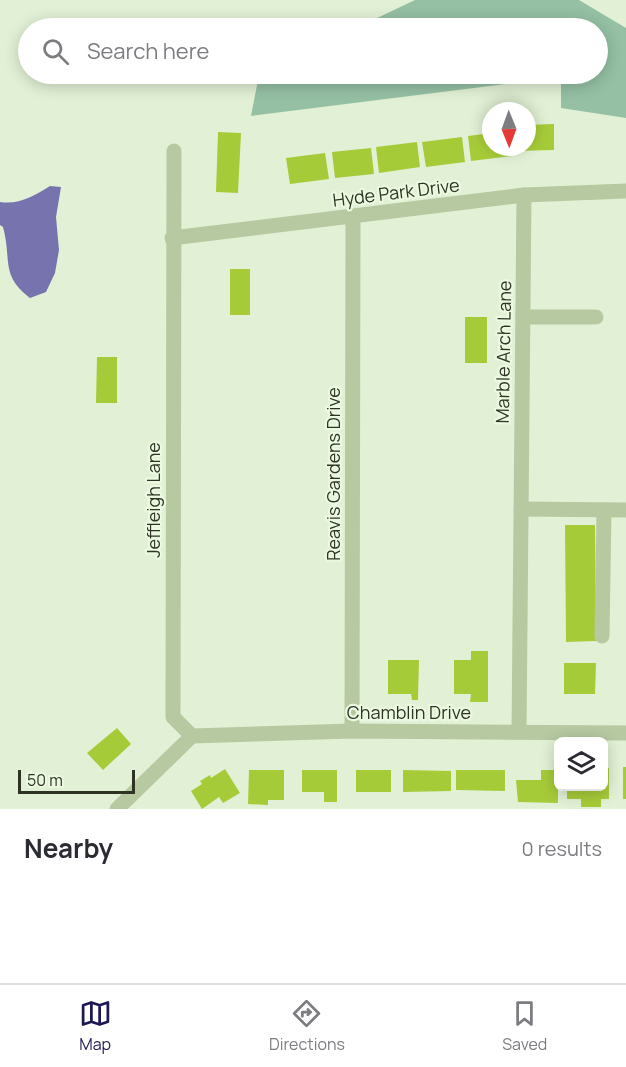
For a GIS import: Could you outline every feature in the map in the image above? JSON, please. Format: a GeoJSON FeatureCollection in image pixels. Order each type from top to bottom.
{"type":"FeatureCollection","features":[{"type":"Feature","properties":{"kind":"street","name":"Jeffleigh Lane"},"geometry":{"type":"LineString","coordinates":[[174,151],[172,238],[173,717],[192,736]]}},
{"type":"Feature","properties":{"kind":"street","name":"Hyde Park Drive"},"geometry":{"type":"LineString","coordinates":[[172,238],[353,218],[524,195],[626,191]]}},
{"type":"Feature","properties":{"kind":"street","name":"Marble Arch Lane"},"geometry":{"type":"LineString","coordinates":[[519,732],[524,195]]}},
{"type":"Feature","properties":{"kind":"street","name":"Reavis Gardens Drive"},"geometry":{"type":"LineString","coordinates":[[352,731],[353,218]]}},
{"type":"Feature","properties":{"kind":"street"},"geometry":{"type":"LineString","coordinates":[[523,317],[596,317]]}},
{"type":"Feature","properties":{"kind":"street"},"geometry":{"type":"LineString","coordinates":[[521,509],[626,510]]}},
{"type":"Feature","properties":{"kind":"street"},"geometry":{"type":"LineString","coordinates":[[602,636],[604,510]]}},
{"type":"Feature","properties":{"kind":"street","name":"Chamblin Drive"},"geometry":{"type":"LineString","coordinates":[[192,736],[352,731],[626,733]]}},
{"type":"Feature","properties":{"kind":"street"},"geometry":{"type":"LineString","coordinates":[[117,809],[192,736]]}},
{"type":"Feature","properties":{"kind":"green space"},"geometry":{"type":"Polygon","coordinates":[[[415,0],[579,0],[626,28],[626,118],[561,108],[561,84],[608,84],[608,18],[377,18],[415,0]]]}},
{"type":"Feature","properties":{"kind":"green space"},"geometry":{"type":"Polygon","coordinates":[[[257,84],[505,84],[251,116],[257,84]]]}},
{"type":"Feature","properties":{"kind":"shaded area"},"geometry":{"type":"Polygon","coordinates":[[[50,186],[61,187],[56,217],[59,250],[55,273],[46,292],[30,298],[14,282],[11,274],[6,239],[3,227],[0,225],[0,202],[20,201],[50,186]]]}},
{"type":"Feature","properties":{"kind":"building"},"geometry":{"type":"Polygon","coordinates":[[[554,124],[554,150],[536,150],[536,125],[554,124]]]}},
{"type":"Feature","properties":{"kind":"building"},"geometry":{"type":"Polygon","coordinates":[[[218,132],[241,133],[238,193],[216,192],[218,132]]]}},
{"type":"Feature","properties":{"kind":"building"},"geometry":{"type":"Polygon","coordinates":[[[482,134],[482,156],[511,156],[471,161],[468,136],[482,134]]]}},
{"type":"Feature","properties":{"kind":"building"},"geometry":{"type":"Polygon","coordinates":[[[462,137],[465,162],[426,167],[422,142],[462,137]]]}},
{"type":"Feature","properties":{"kind":"building"},"geometry":{"type":"Polygon","coordinates":[[[417,142],[420,167],[379,173],[376,147],[417,142]]]}},
{"type":"Feature","properties":{"kind":"building"},"geometry":{"type":"Polygon","coordinates":[[[371,148],[374,174],[335,178],[332,152],[371,148]]]}},
{"type":"Feature","properties":{"kind":"building"},"geometry":{"type":"Polygon","coordinates":[[[325,153],[329,179],[290,184],[286,158],[325,153]]]}},
{"type":"Feature","properties":{"kind":"building"},"geometry":{"type":"Polygon","coordinates":[[[230,269],[250,269],[250,315],[230,315],[230,269]]]}},
{"type":"Feature","properties":{"kind":"building"},"geometry":{"type":"Polygon","coordinates":[[[465,317],[487,317],[487,363],[465,363],[465,317]]]}},
{"type":"Feature","properties":{"kind":"building"},"geometry":{"type":"Polygon","coordinates":[[[97,357],[117,357],[117,403],[96,403],[97,357]]]}},
{"type":"Feature","properties":{"kind":"building"},"geometry":{"type":"Polygon","coordinates":[[[565,525],[595,525],[596,641],[566,642],[565,525]]]}},
{"type":"Feature","properties":{"kind":"building"},"geometry":{"type":"Polygon","coordinates":[[[471,651],[488,651],[488,702],[470,702],[471,694],[454,694],[454,660],[471,660],[471,651]]]}},
{"type":"Feature","properties":{"kind":"building"},"geometry":{"type":"Polygon","coordinates":[[[388,660],[419,660],[418,700],[412,700],[411,694],[388,694],[388,660]]]}},
{"type":"Feature","properties":{"kind":"building"},"geometry":{"type":"Polygon","coordinates":[[[564,663],[596,663],[595,694],[564,694],[564,663]]]}},
{"type":"Feature","properties":{"kind":"building"},"geometry":{"type":"Polygon","coordinates":[[[117,728],[131,744],[103,770],[87,753],[117,728]]]}},
{"type":"Feature","properties":{"kind":"building"},"geometry":{"type":"Polygon","coordinates":[[[623,767],[626,767],[626,799],[623,799],[623,767]]]}},
{"type":"Feature","properties":{"kind":"building"},"geometry":{"type":"Polygon","coordinates":[[[609,768],[609,799],[601,799],[601,807],[581,807],[581,799],[567,799],[567,791],[608,791],[609,768]]]}},
{"type":"Feature","properties":{"kind":"building"},"geometry":{"type":"Polygon","coordinates":[[[225,769],[240,793],[223,803],[219,797],[202,809],[191,791],[202,784],[200,781],[210,775],[211,778],[225,769]]]}},
{"type":"Feature","properties":{"kind":"building"},"geometry":{"type":"Polygon","coordinates":[[[249,770],[284,770],[284,800],[268,800],[268,805],[248,804],[249,770]]]}},
{"type":"Feature","properties":{"kind":"building"},"geometry":{"type":"Polygon","coordinates":[[[302,770],[337,770],[337,802],[324,802],[324,792],[302,792],[302,770]]]}},
{"type":"Feature","properties":{"kind":"building"},"geometry":{"type":"Polygon","coordinates":[[[356,770],[391,770],[391,792],[356,792],[356,770]]]}},
{"type":"Feature","properties":{"kind":"building"},"geometry":{"type":"Polygon","coordinates":[[[403,770],[451,771],[451,791],[403,792],[403,770]]]}},
{"type":"Feature","properties":{"kind":"building"},"geometry":{"type":"Polygon","coordinates":[[[456,770],[505,770],[505,791],[456,790],[456,770]]]}},
{"type":"Feature","properties":{"kind":"building"},"geometry":{"type":"Polygon","coordinates":[[[541,770],[554,770],[554,791],[558,791],[558,803],[518,802],[516,780],[541,780],[541,770]]]}}]}
